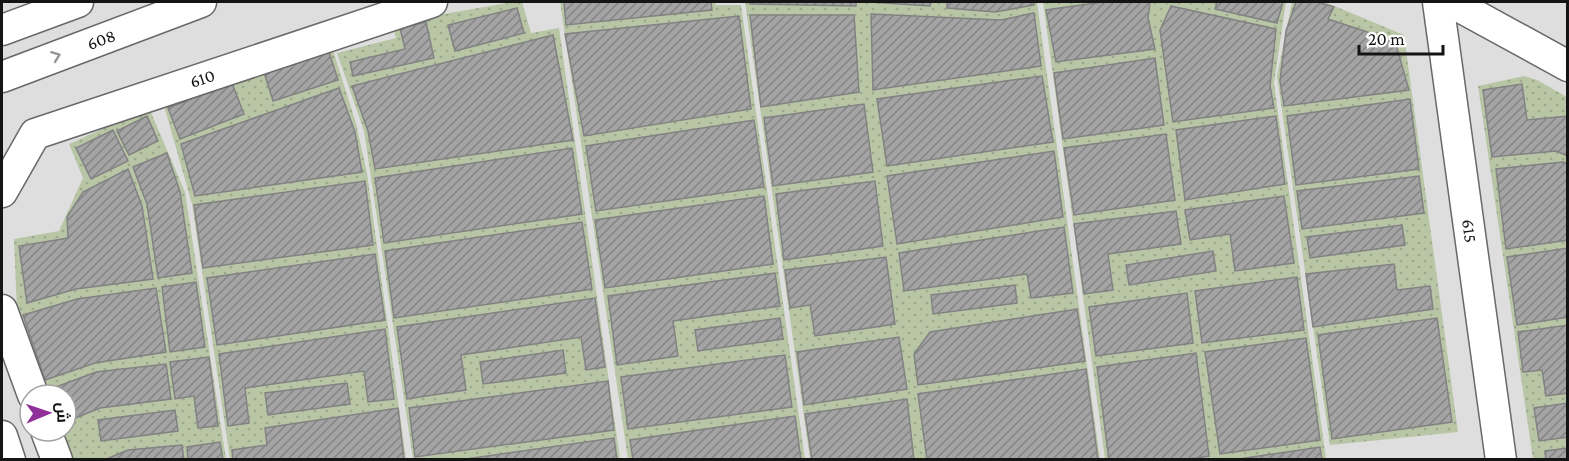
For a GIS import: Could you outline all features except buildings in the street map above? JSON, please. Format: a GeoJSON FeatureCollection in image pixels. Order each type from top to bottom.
{"type":"FeatureCollection","features":[{"type":"Feature","properties":{"kind":"street"},"geometry":{"type":"LineString","coordinates":[[2,30],[78,2]]}},
{"type":"Feature","properties":{"kind":"street","name":"608"},"geometry":{"type":"LineString","coordinates":[[2,77],[201,2]]}},
{"type":"Feature","properties":{"kind":"street","name":"610"},"geometry":{"type":"LineString","coordinates":[[2,192],[35,134],[432,2]]}},
{"type":"Feature","properties":{"kind":"street","name":"615"},"geometry":{"type":"LineString","coordinates":[[1438,2],[1500,459]]}},
{"type":"Feature","properties":{"kind":"street"},"geometry":{"type":"LineString","coordinates":[[1450,2],[1568,66]]}},
{"type":"Feature","properties":{"kind":"street"},"geometry":{"type":"LineString","coordinates":[[2,310],[29,383]]}},
{"type":"Feature","properties":{"kind":"street"},"geometry":{"type":"LineString","coordinates":[[2,436],[10,459]]}},
{"type":"Feature","properties":{"kind":"street"},"geometry":{"type":"LineString","coordinates":[[51,443],[57,459]]}},
{"type":"Feature","properties":{"kind":"green space"},"geometry":{"type":"Polygon","coordinates":[[[522,2],[531,33],[559,28],[620,459],[413,459],[364,131],[337,53],[396,38],[392,23],[522,2]]]}},
{"type":"Feature","properties":{"kind":"green space"},"geometry":{"type":"Polygon","coordinates":[[[560,2],[715,2],[716,5],[741,5],[805,459],[628,459],[560,2]]]}},
{"type":"Feature","properties":{"kind":"green space"},"geometry":{"type":"Polygon","coordinates":[[[745,2],[1037,2],[1100,459],[810,459],[745,2]]]}},
{"type":"Feature","properties":{"kind":"green space"},"geometry":{"type":"Polygon","coordinates":[[[1043,2],[1286,2],[1274,83],[1326,459],[1105,459],[1043,2]]]}},
{"type":"Feature","properties":{"kind":"green space"},"geometry":{"type":"Polygon","coordinates":[[[1292,2],[1325,2],[1404,35],[1458,432],[1330,445],[1277,76],[1292,2]]]}},
{"type":"Feature","properties":{"kind":"green space"},"geometry":{"type":"Polygon","coordinates":[[[331,44],[356,123],[367,173],[406,459],[230,459],[192,204],[164,106],[331,44]]]}},
{"type":"Feature","properties":{"kind":"green space"},"geometry":{"type":"Polygon","coordinates":[[[1524,76],[1537,80],[1567,97],[1567,459],[1533,459],[1478,86],[1524,76]]]}},
{"type":"Feature","properties":{"kind":"green space"},"geometry":{"type":"Polygon","coordinates":[[[149,108],[185,192],[226,459],[73,459],[67,443],[78,443],[78,383],[44,383],[17,310],[14,239],[59,231],[83,178],[69,144],[149,108]]]}}]}
